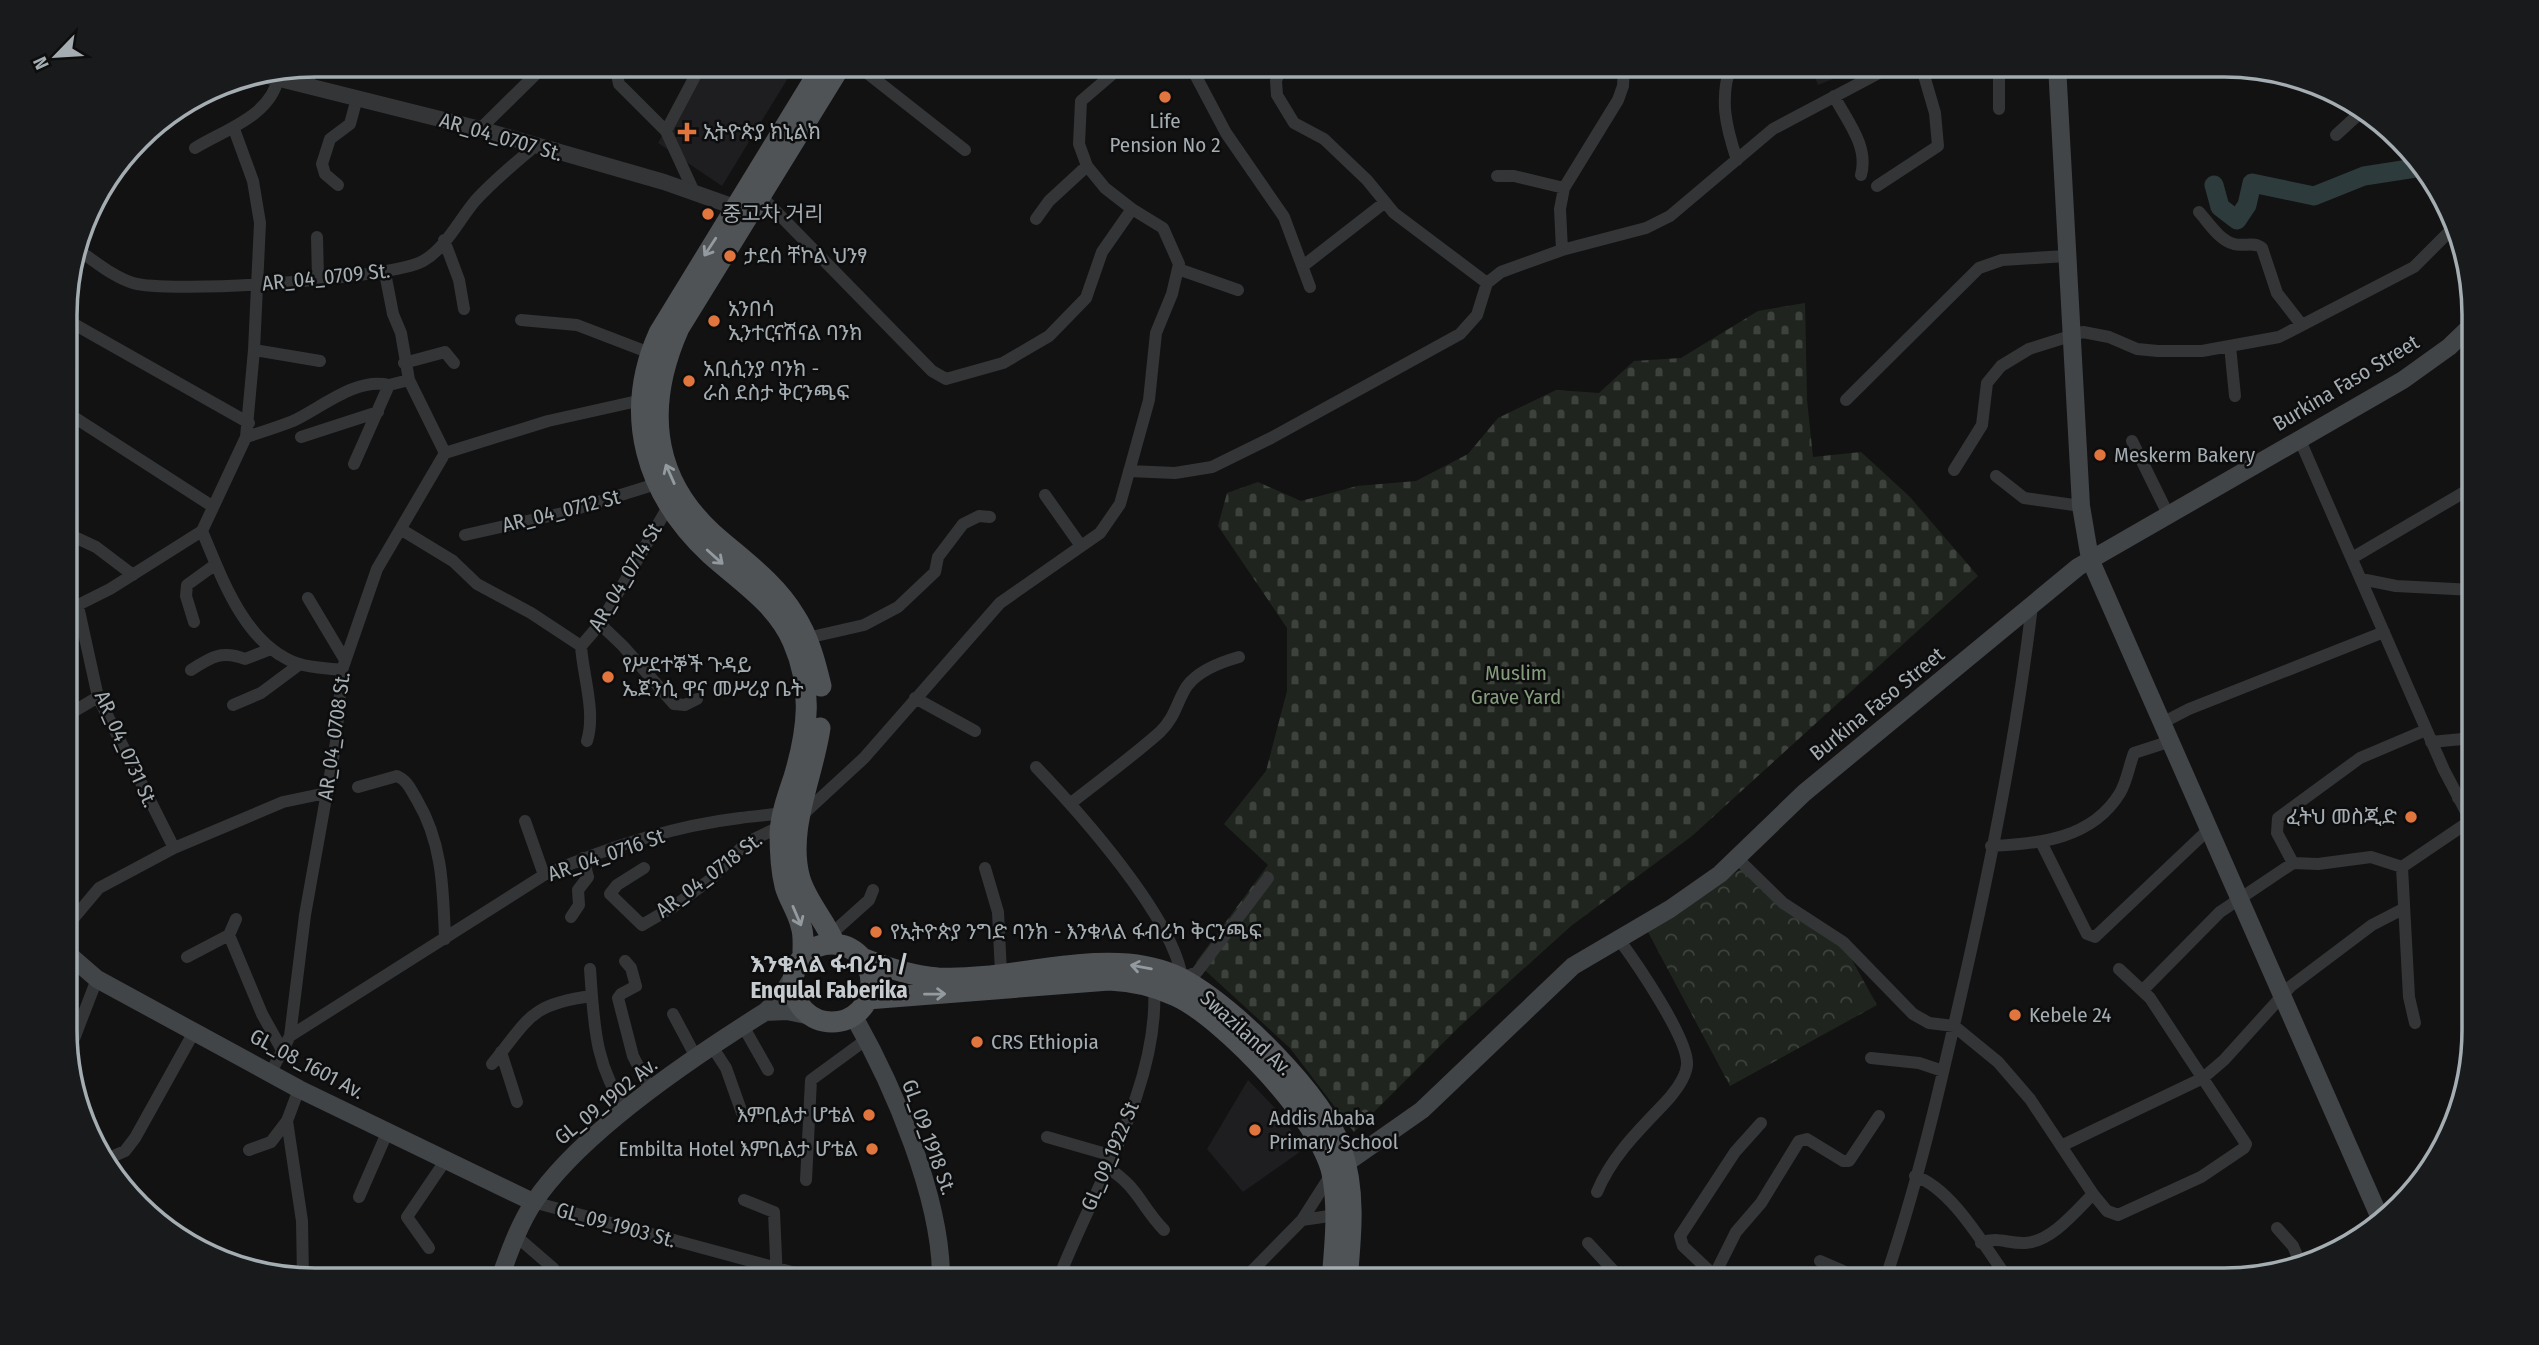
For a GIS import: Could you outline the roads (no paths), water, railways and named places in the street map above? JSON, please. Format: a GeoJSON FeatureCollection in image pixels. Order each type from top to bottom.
{"type":"FeatureCollection","features":[{"type":"Feature","properties":{"kind":"main road"},"geometry":{"type":"LineString","coordinates":[[2058,77],[2081,506],[2090,559],[2160,724],[2377,1212]]}},
{"type":"Feature","properties":{"kind":"main road"},"geometry":{"type":"LineString","coordinates":[[765,1012],[787,1011],[832,1022],[860,1007],[870,978],[862,958],[832,938],[801,881],[797,850],[788,819],[821,717],[821,687],[807,638],[796,616],[768,582],[708,529],[687,506],[666,464],[658,434],[659,386],[674,341],[816,78]]}},
{"type":"Feature","properties":{"kind":"main road"},"geometry":{"type":"LineString","coordinates":[[811,1016],[796,999],[792,978],[803,952],[802,926],[785,887],[788,819],[806,732],[803,671],[793,640],[771,606],[700,543],[668,507],[656,484],[645,443],[642,400],[650,353],[676,302],[749,205],[833,78]]}},
{"type":"Feature","properties":{"kind":"main road","name":"Burkina Faso Street"},"geometry":{"type":"LineString","coordinates":[[1339,1169],[1422,1110],[1557,979],[1618,938],[1685,900],[1737,858],[1804,793],[2090,559],[2403,380],[2462,335]]}},
{"type":"Feature","properties":{"kind":"main road"},"geometry":{"type":"LineString","coordinates":[[803,952],[832,938]]}},
{"type":"Feature","properties":{"kind":"main road","name":"Swaziland Av."},"geometry":{"type":"LineString","coordinates":[[862,958],[893,971],[927,977],[1111,964],[1149,968],[1182,978],[1232,1014],[1297,1079],[1328,1121],[1351,1221],[1348,1267]]}},
{"type":"Feature","properties":{"kind":"main road","name":"GL_08_1601 Av."},"geometry":{"type":"LineString","coordinates":[[77,962],[97,979],[299,1089],[533,1202]]}},
{"type":"Feature","properties":{"kind":"main road","name":"GL_09_1902 Av."},"geometry":{"type":"LineString","coordinates":[[504,1268],[533,1202],[564,1163],[651,1091],[765,1012],[792,978]]}},
{"type":"Feature","properties":{"kind":"main road","name":"Swaziland Av."},"geometry":{"type":"LineString","coordinates":[[860,1007],[1109,980],[1154,987],[1198,1008],[1277,1084],[1312,1126],[1339,1169],[1333,1267]]}},
{"type":"Feature","properties":{"kind":"main road","name":"GL_09_1918 St."},"geometry":{"type":"LineString","coordinates":[[860,1007],[867,1039],[923,1175],[936,1230],[940,1268]]}},
{"type":"Feature","properties":{"kind":"street"},"geometry":{"type":"LineString","coordinates":[[1279,77],[1276,88],[1289,117],[1344,156],[1405,223],[1487,283]]}},
{"type":"Feature","properties":{"kind":"street"},"geometry":{"type":"LineString","coordinates":[[1562,250],[1560,209],[1564,188],[1618,100],[1623,77]]}},
{"type":"Feature","properties":{"kind":"street"},"geometry":{"type":"LineString","coordinates":[[1727,77],[1724,108],[1737,160]]}},
{"type":"Feature","properties":{"kind":"street"},"geometry":{"type":"LineString","coordinates":[[1129,471],[1199,470],[1271,438],[1460,334],[1477,315],[1487,283],[1501,272],[1562,250],[1628,234],[1670,216],[1773,129],[1870,77]]}},
{"type":"Feature","properties":{"kind":"street"},"geometry":{"type":"LineString","coordinates":[[1877,186],[1938,146],[1935,113],[1925,77]]}},
{"type":"Feature","properties":{"kind":"street"},"geometry":{"type":"LineString","coordinates":[[1999,77],[1999,109]]}},
{"type":"Feature","properties":{"kind":"street"},"geometry":{"type":"LineString","coordinates":[[307,85],[309,78]]}},
{"type":"Feature","properties":{"kind":"street"},"geometry":{"type":"LineString","coordinates":[[480,130],[533,78]]}},
{"type":"Feature","properties":{"kind":"street"},"geometry":{"type":"LineString","coordinates":[[617,78],[666,131],[694,192]]}},
{"type":"Feature","properties":{"kind":"street"},"geometry":{"type":"LineString","coordinates":[[666,131],[694,78]]}},
{"type":"Feature","properties":{"kind":"street"},"geometry":{"type":"LineString","coordinates":[[873,78],[965,150]]}},
{"type":"Feature","properties":{"kind":"street"},"geometry":{"type":"LineString","coordinates":[[788,819],[857,765],[1000,603],[1081,546],[1108,523],[1120,505],[1149,400],[1156,333],[1172,294],[1178,269],[1177,257],[1163,228],[1105,188],[1087,166],[1079,144],[1080,104],[1085,95],[1107,78]]}},
{"type":"Feature","properties":{"kind":"street"},"geometry":{"type":"LineString","coordinates":[[1196,78],[1226,133],[1284,217],[1310,287]]}},
{"type":"Feature","properties":{"kind":"street","name":"AR_04_0707 St."},"geometry":{"type":"LineString","coordinates":[[284,80],[480,130],[694,192],[749,205]]}},
{"type":"Feature","properties":{"kind":"street"},"geometry":{"type":"LineString","coordinates":[[195,148],[234,129],[267,103],[273,94],[272,82]]}},
{"type":"Feature","properties":{"kind":"street"},"geometry":{"type":"LineString","coordinates":[[1834,96],[1861,148],[1864,161],[1861,175]]}},
{"type":"Feature","properties":{"kind":"street"},"geometry":{"type":"LineString","coordinates":[[338,185],[325,174],[322,164],[330,139],[350,124],[357,97]]}},
{"type":"Feature","properties":{"kind":"street"},"geometry":{"type":"LineString","coordinates":[[2336,135],[2355,117]]}},
{"type":"Feature","properties":{"kind":"street"},"geometry":{"type":"LineString","coordinates":[[78,606],[133,575],[202,531],[246,437],[254,350],[258,202],[234,129]]}},
{"type":"Feature","properties":{"kind":"street","name":"AR_04_0709 St."},"geometry":{"type":"LineString","coordinates":[[85,254],[133,283],[257,285],[385,273],[421,262],[444,240],[475,201],[534,147]]}},
{"type":"Feature","properties":{"kind":"street"},"geometry":{"type":"LineString","coordinates":[[1036,219],[1049,201],[1087,166]]}},
{"type":"Feature","properties":{"kind":"street"},"geometry":{"type":"LineString","coordinates":[[1497,176],[1514,176],[1564,188]]}},
{"type":"Feature","properties":{"kind":"street"},"geometry":{"type":"LineString","coordinates":[[1303,266],[1384,203]]}},
{"type":"Feature","properties":{"kind":"street"},"geometry":{"type":"LineString","coordinates":[[749,205],[932,371],[946,379],[1003,363],[1049,336],[1086,298],[1102,251],[1132,209]]}},
{"type":"Feature","properties":{"kind":"street"},"geometry":{"type":"LineString","coordinates":[[2199,212],[2222,239],[2232,244],[2257,243],[2262,247],[2277,293],[2301,324]]}},
{"type":"Feature","properties":{"kind":"street"},"geometry":{"type":"LineString","coordinates":[[1954,470],[1982,425],[1985,389],[2001,366],[2029,349],[2071,335],[2094,333],[2137,349],[2202,351],[2279,337],[2414,267],[2447,234]]}},
{"type":"Feature","properties":{"kind":"street"},"geometry":{"type":"LineString","coordinates":[[317,237],[318,278]]}},
{"type":"Feature","properties":{"kind":"street"},"geometry":{"type":"LineString","coordinates":[[444,240],[459,280],[464,309]]}},
{"type":"Feature","properties":{"kind":"street"},"geometry":{"type":"LineString","coordinates":[[1846,400],[1979,268],[2001,260],[2066,256]]}},
{"type":"Feature","properties":{"kind":"street"},"geometry":{"type":"LineString","coordinates":[[1178,269],[1238,290]]}},
{"type":"Feature","properties":{"kind":"street"},"geometry":{"type":"LineString","coordinates":[[385,273],[393,314],[401,333],[409,380],[445,453],[548,421],[642,400]]}},
{"type":"Feature","properties":{"kind":"street"},"geometry":{"type":"LineString","coordinates":[[521,320],[577,325],[650,353]]}},
{"type":"Feature","properties":{"kind":"street"},"geometry":{"type":"LineString","coordinates":[[78,326],[249,423]]}},
{"type":"Feature","properties":{"kind":"street"},"geometry":{"type":"LineString","coordinates":[[2230,346],[2235,396]]}},
{"type":"Feature","properties":{"kind":"street"},"geometry":{"type":"LineString","coordinates":[[254,350],[320,361]]}},
{"type":"Feature","properties":{"kind":"street"},"geometry":{"type":"LineString","coordinates":[[404,363],[445,352],[454,363]]}},
{"type":"Feature","properties":{"kind":"street"},"geometry":{"type":"LineString","coordinates":[[246,437],[289,422],[340,395],[376,384],[389,385],[409,380]]}},
{"type":"Feature","properties":{"kind":"street"},"geometry":{"type":"LineString","coordinates":[[354,464],[389,385]]}},
{"type":"Feature","properties":{"kind":"street"},"geometry":{"type":"LineString","coordinates":[[301,437],[378,412]]}},
{"type":"Feature","properties":{"kind":"street"},"geometry":{"type":"LineString","coordinates":[[78,420],[212,506]]}},
{"type":"Feature","properties":{"kind":"street"},"geometry":{"type":"LineString","coordinates":[[2299,438],[2462,805]]}},
{"type":"Feature","properties":{"kind":"street"},"geometry":{"type":"LineString","coordinates":[[2132,441],[2168,514]]}},
{"type":"Feature","properties":{"kind":"street","name":"AR_04_0708 St."},"geometry":{"type":"LineString","coordinates":[[271,1072],[290,1036],[305,915],[336,742],[343,665],[377,569],[445,453]]}},
{"type":"Feature","properties":{"kind":"street"},"geometry":{"type":"LineString","coordinates":[[1996,476],[2024,498],[2081,506]]}},
{"type":"Feature","properties":{"kind":"street","name":"AR_04_0712 St"},"geometry":{"type":"LineString","coordinates":[[465,535],[563,513],[656,484]]}},
{"type":"Feature","properties":{"kind":"street"},"geometry":{"type":"LineString","coordinates":[[2352,558],[2462,493]]}},
{"type":"Feature","properties":{"kind":"street"},"geometry":{"type":"LineString","coordinates":[[1045,495],[1081,546]]}},
{"type":"Feature","properties":{"kind":"street","name":"AR_04_0714 St"},"geometry":{"type":"LineString","coordinates":[[587,741],[593,723],[578,645],[600,624],[668,507]]}},
{"type":"Feature","properties":{"kind":"street"},"geometry":{"type":"LineString","coordinates":[[807,638],[864,625],[898,607],[935,572],[938,557],[963,524],[979,516],[990,517]]}},
{"type":"Feature","properties":{"kind":"street"},"geometry":{"type":"LineString","coordinates":[[402,530],[453,561],[477,584],[531,613],[578,645]]}},
{"type":"Feature","properties":{"kind":"street"},"geometry":{"type":"LineString","coordinates":[[202,531],[216,564],[253,629],[271,649],[300,664],[343,665],[308,597]]}},
{"type":"Feature","properties":{"kind":"street"},"geometry":{"type":"LineString","coordinates":[[78,538],[96,547],[133,575]]}},
{"type":"Feature","properties":{"kind":"street"},"geometry":{"type":"LineString","coordinates":[[194,622],[186,596],[187,584],[216,564]]}},
{"type":"Feature","properties":{"kind":"street"},"geometry":{"type":"LineString","coordinates":[[2361,579],[2396,586],[2462,589]]}},
{"type":"Feature","properties":{"kind":"street"},"geometry":{"type":"LineString","coordinates":[[1889,1267],[1954,1026],[2017,716],[2032,606]]}},
{"type":"Feature","properties":{"kind":"street"},"geometry":{"type":"LineString","coordinates":[[600,624],[674,704],[685,705],[697,699]]}},
{"type":"Feature","properties":{"kind":"street","name":"AR_04_0731 St."},"geometry":{"type":"LineString","coordinates":[[78,628],[98,697],[174,848]]}},
{"type":"Feature","properties":{"kind":"street"},"geometry":{"type":"LineString","coordinates":[[2160,724],[2189,709],[2384,632]]}},
{"type":"Feature","properties":{"kind":"street"},"geometry":{"type":"LineString","coordinates":[[191,670],[221,653],[245,659],[271,649]]}},
{"type":"Feature","properties":{"kind":"street"},"geometry":{"type":"LineString","coordinates":[[1071,803],[1161,731],[1178,709],[1187,686],[1194,678],[1223,661],[1239,657]]}},
{"type":"Feature","properties":{"kind":"street"},"geometry":{"type":"LineString","coordinates":[[233,705],[261,693],[300,664]]}},
{"type":"Feature","properties":{"kind":"street"},"geometry":{"type":"LineString","coordinates":[[77,709],[98,697]]}},
{"type":"Feature","properties":{"kind":"street"},"geometry":{"type":"LineString","coordinates":[[915,698],[975,731]]}},
{"type":"Feature","properties":{"kind":"street"},"geometry":{"type":"LineString","coordinates":[[2293,863],[2277,833],[2278,818],[2360,758],[2429,736],[2462,738]]}},
{"type":"Feature","properties":{"kind":"street"},"geometry":{"type":"LineString","coordinates":[[1991,846],[2042,844],[2091,823],[2119,795],[2134,752],[2168,742]]}},
{"type":"Feature","properties":{"kind":"street"},"geometry":{"type":"LineString","coordinates":[[1036,767],[1071,803],[1150,906],[1171,942],[1182,978],[1198,972],[1268,878]]}},
{"type":"Feature","properties":{"kind":"street"},"geometry":{"type":"LineString","coordinates":[[358,787],[397,776],[404,779],[429,818],[441,860],[445,939]]}},
{"type":"Feature","properties":{"kind":"street"},"geometry":{"type":"LineString","coordinates":[[77,914],[99,888],[174,848],[283,802],[326,793]]}},
{"type":"Feature","properties":{"kind":"street"},"geometry":{"type":"LineString","coordinates":[[2458,798],[2462,796]]}},
{"type":"Feature","properties":{"kind":"street","name":"AR_04_0716 St"},"geometry":{"type":"LineString","coordinates":[[290,1036],[544,875],[583,858],[688,828],[788,819]]}},
{"type":"Feature","properties":{"kind":"street","name":"AR_04_0718 St."},"geometry":{"type":"LineString","coordinates":[[644,868],[617,885],[610,894],[642,925],[673,907],[711,879],[751,838],[788,819]]}},
{"type":"Feature","properties":{"kind":"street"},"geometry":{"type":"LineString","coordinates":[[525,821],[544,875]]}},
{"type":"Feature","properties":{"kind":"street"},"geometry":{"type":"LineString","coordinates":[[2042,844],[2087,934],[2095,937],[2208,830]]}},
{"type":"Feature","properties":{"kind":"street"},"geometry":{"type":"LineString","coordinates":[[2143,990],[2197,932],[2237,898],[2293,863],[2318,864],[2371,857],[2402,867],[2462,830]]}},
{"type":"Feature","properties":{"kind":"street"},"geometry":{"type":"LineString","coordinates":[[571,917],[579,905],[578,890],[587,877],[583,858]]}},
{"type":"Feature","properties":{"kind":"street"},"geometry":{"type":"LineString","coordinates":[[1737,858],[1783,903],[1843,942],[1913,1014],[1929,1023],[1954,1026],[2008,1072],[2093,1195],[2111,1214],[2121,1214],[2201,1177],[2245,1147],[2203,1078],[2143,990],[2119,969]]}},
{"type":"Feature","properties":{"kind":"street"},"geometry":{"type":"LineString","coordinates":[[985,867],[998,912],[1001,973]]}},
{"type":"Feature","properties":{"kind":"street"},"geometry":{"type":"LineString","coordinates":[[2402,867],[2409,997],[2415,1023]]}},
{"type":"Feature","properties":{"kind":"street"},"geometry":{"type":"LineString","coordinates":[[832,938],[869,900],[873,890]]}},
{"type":"Feature","properties":{"kind":"street"},"geometry":{"type":"LineString","coordinates":[[2061,1146],[2203,1078],[2224,1060],[2280,996],[2372,925],[2403,909]]}},
{"type":"Feature","properties":{"kind":"street"},"geometry":{"type":"LineString","coordinates":[[187,957],[229,935],[236,919]]}},
{"type":"Feature","properties":{"kind":"street"},"geometry":{"type":"LineString","coordinates":[[229,935],[262,1014],[282,1050]]}},
{"type":"Feature","properties":{"kind":"street"},"geometry":{"type":"LineString","coordinates":[[1597,1192],[1605,1173],[1637,1130],[1665,1103],[1687,1069],[1683,1044],[1618,938]]}},
{"type":"Feature","properties":{"kind":"street"},"geometry":{"type":"LineString","coordinates":[[625,961],[631,968],[636,986],[621,993],[618,998],[633,1056],[651,1091]]}},
{"type":"Feature","properties":{"kind":"street"},"geometry":{"type":"LineString","coordinates":[[590,969],[601,1063],[610,1088],[627,1111]]}},
{"type":"Feature","properties":{"kind":"street"},"geometry":{"type":"LineString","coordinates":[[77,1031],[97,979]]}},
{"type":"Feature","properties":{"kind":"street","name":"GL_09_1922 St"},"geometry":{"type":"LineString","coordinates":[[1063,1268],[1136,1098],[1153,1018],[1154,987]]}},
{"type":"Feature","properties":{"kind":"street"},"geometry":{"type":"LineString","coordinates":[[492,1064],[536,1011],[560,1001],[592,996]]}},
{"type":"Feature","properties":{"kind":"street"},"geometry":{"type":"LineString","coordinates":[[673,1014],[697,1059]]}},
{"type":"Feature","properties":{"kind":"street"},"geometry":{"type":"LineString","coordinates":[[743,1026],[768,1070]]}},
{"type":"Feature","properties":{"kind":"street"},"geometry":{"type":"LineString","coordinates":[[113,1156],[125,1150],[135,1138],[194,1032]]}},
{"type":"Feature","properties":{"kind":"street"},"geometry":{"type":"LineString","coordinates":[[806,1180],[811,1080],[867,1039]]}},
{"type":"Feature","properties":{"kind":"street"},"geometry":{"type":"LineString","coordinates":[[713,1048],[726,1068],[741,1113]]}},
{"type":"Feature","properties":{"kind":"street"},"geometry":{"type":"LineString","coordinates":[[501,1052],[517,1102]]}},
{"type":"Feature","properties":{"kind":"street"},"geometry":{"type":"LineString","coordinates":[[1871,1058],[1919,1063],[1943,1071]]}},
{"type":"Feature","properties":{"kind":"street"},"geometry":{"type":"LineString","coordinates":[[249,1150],[271,1142],[287,1121],[299,1089]]}},
{"type":"Feature","properties":{"kind":"street"},"geometry":{"type":"LineString","coordinates":[[1716,1267],[1736,1232],[1761,1203],[1799,1141],[1807,1139],[1843,1161],[1849,1161],[1879,1116]]}},
{"type":"Feature","properties":{"kind":"street"},"geometry":{"type":"LineString","coordinates":[[287,1121],[302,1221],[303,1267]]}},
{"type":"Feature","properties":{"kind":"street"},"geometry":{"type":"LineString","coordinates":[[1702,1267],[1683,1246],[1680,1236],[1720,1174],[1761,1123]]}},
{"type":"Feature","properties":{"kind":"street"},"geometry":{"type":"LineString","coordinates":[[359,1197],[387,1133]]}},
{"type":"Feature","properties":{"kind":"street"},"geometry":{"type":"LineString","coordinates":[[1047,1137],[1110,1162],[1128,1181],[1150,1215],[1164,1230]]}},
{"type":"Feature","properties":{"kind":"street"},"geometry":{"type":"LineString","coordinates":[[429,1248],[407,1217],[445,1161]]}},
{"type":"Feature","properties":{"kind":"street"},"geometry":{"type":"LineString","coordinates":[[1255,1268],[1302,1220],[1339,1169]]}},
{"type":"Feature","properties":{"kind":"street"},"geometry":{"type":"LineString","coordinates":[[1915,1176],[1939,1189],[1999,1267]]}},
{"type":"Feature","properties":{"kind":"street"},"geometry":{"type":"LineString","coordinates":[[1981,1243],[1993,1238],[2031,1241],[2066,1222],[2093,1195]]}},
{"type":"Feature","properties":{"kind":"street"},"geometry":{"type":"LineString","coordinates":[[744,1200],[774,1211],[778,1268]]}},
{"type":"Feature","properties":{"kind":"street","name":"GL_09_1903 St."},"geometry":{"type":"LineString","coordinates":[[533,1202],[757,1268]]}},
{"type":"Feature","properties":{"kind":"street"},"geometry":{"type":"LineString","coordinates":[[1302,1220],[1336,1215]]}},
{"type":"Feature","properties":{"kind":"street"},"geometry":{"type":"LineString","coordinates":[[2277,1228],[2294,1246],[2297,1256]]}},
{"type":"Feature","properties":{"kind":"street"},"geometry":{"type":"LineString","coordinates":[[516,1236],[553,1268]]}},
{"type":"Feature","properties":{"kind":"street"},"geometry":{"type":"LineString","coordinates":[[1588,1243],[1610,1267]]}},
{"type":"Feature","properties":{"kind":"street"},"geometry":{"type":"LineString","coordinates":[[1820,1261],[1834,1267]]}},
{"type":"Feature","properties":{"kind":"waterway"},"geometry":{"type":"LineString","coordinates":[[2214,185],[2220,207],[2237,220],[2247,205],[2252,183],[2314,196],[2364,176],[2412,169]]}},
{"type":"Feature","properties":{"kind":"place","name":"Life Pension No 2"},"geometry":{"type":"Point","coordinates":[1165,97]}},
{"type":"Feature","properties":{"kind":"place","name":"ኢትዮጵያ ክኒልክ"},"geometry":{"type":"Point","coordinates":[687,132]}},
{"type":"Feature","properties":{"kind":"place","name":"중고차 거리"},"geometry":{"type":"Point","coordinates":[708,214]}},
{"type":"Feature","properties":{"kind":"place","name":"ታደሰ ቸኮል ህንፃ"},"geometry":{"type":"Point","coordinates":[730,256]}},
{"type":"Feature","properties":{"kind":"place","name":"አንበሳ ኢንተርናሽናል ባንክ"},"geometry":{"type":"Point","coordinates":[714,321]}},
{"type":"Feature","properties":{"kind":"place","name":"አቢሲንያ ባንክ - ራስ ደስታ ቅርንጫፍ"},"geometry":{"type":"Point","coordinates":[689,381]}},
{"type":"Feature","properties":{"kind":"place","name":"Meskerm Bakery"},"geometry":{"type":"Point","coordinates":[2100,455]}},
{"type":"Feature","properties":{"kind":"place","name":"የሥደተኞች ጉዳይ ኤጀንሲ ዋና መሥሪያ ቤት"},"geometry":{"type":"Point","coordinates":[608,677]}},
{"type":"Feature","properties":{"kind":"place","name":"ፈትህ መስጂድ"},"geometry":{"type":"Point","coordinates":[2411,817]}},
{"type":"Feature","properties":{"kind":"place","name":"የኢትዮጵያ ንግድ ባንክ - እንቁላል ፋብሪካ ቅርንጫፍ"},"geometry":{"type":"Point","coordinates":[876,932]}},
{"type":"Feature","properties":{"kind":"place","name":"Kebele 24"},"geometry":{"type":"Point","coordinates":[2015,1015]}},
{"type":"Feature","properties":{"kind":"place","name":"CRS Ethiopia"},"geometry":{"type":"Point","coordinates":[977,1042]}},
{"type":"Feature","properties":{"kind":"place","name":"እምቢልታ ሆቴል"},"geometry":{"type":"Point","coordinates":[869,1115]}},
{"type":"Feature","properties":{"kind":"place","name":"Addis Ababa Primary School"},"geometry":{"type":"Point","coordinates":[1255,1130]}},
{"type":"Feature","properties":{"kind":"place","name":"Embilta Hotel እምቢልታ ሆቴል"},"geometry":{"type":"Point","coordinates":[872,1149]}},
{"type":"Feature","properties":{"kind":"district","name":"እንቁላል ፋብሪካ / Enqulal Faberika"},"geometry":{"type":"Point","coordinates":[829,977]}},
{"type":"Feature","properties":{"kind":"park label","name":"Muslim Grave Yard"},"geometry":{"type":"Point","coordinates":[1516,685]}}]}
